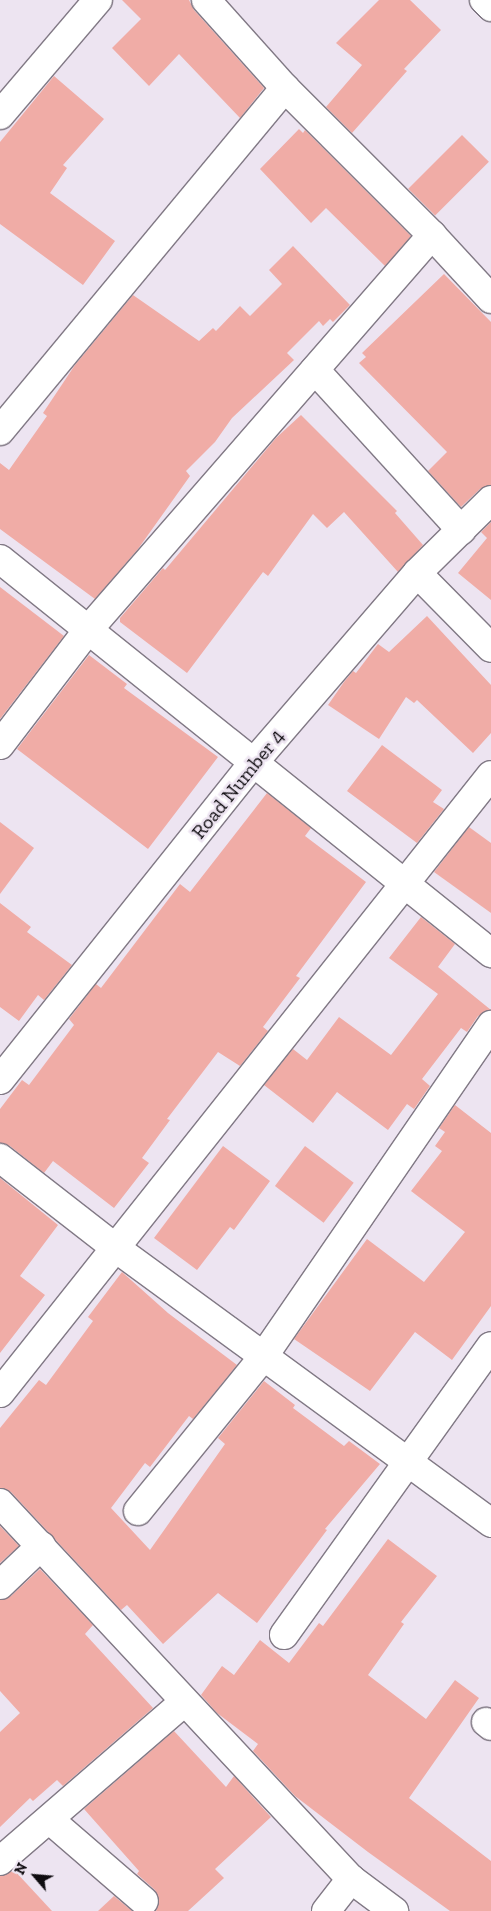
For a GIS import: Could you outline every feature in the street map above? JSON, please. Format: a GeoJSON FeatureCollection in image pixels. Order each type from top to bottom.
{"type":"FeatureCollection","features":[{"type":"Feature","properties":{"kind":"street"},"geometry":{"type":"LineString","coordinates":[[0,114],[98,0]]}},
{"type":"Feature","properties":{"kind":"street"},"geometry":{"type":"LineString","coordinates":[[484,0],[491,7]]}},
{"type":"Feature","properties":{"kind":"street"},"geometry":{"type":"LineString","coordinates":[[218,4],[285,88],[432,235],[491,299]]}},
{"type":"Feature","properties":{"kind":"street"},"geometry":{"type":"LineString","coordinates":[[0,430],[285,88]]}},
{"type":"Feature","properties":{"kind":"street"},"geometry":{"type":"LineString","coordinates":[[0,745],[88,630],[432,235]]}},
{"type":"Feature","properties":{"kind":"street"},"geometry":{"type":"LineString","coordinates":[[315,370],[461,530]]}},
{"type":"Feature","properties":{"kind":"street","name":"Road Number 4"},"geometry":{"type":"LineString","coordinates":[[0,1080],[254,762],[417,573],[491,500]]}},
{"type":"Feature","properties":{"kind":"street"},"geometry":{"type":"LineString","coordinates":[[0,560],[491,952]]}},
{"type":"Feature","properties":{"kind":"street"},"geometry":{"type":"LineString","coordinates":[[417,573],[491,648]]}},
{"type":"Feature","properties":{"kind":"street"},"geometry":{"type":"LineString","coordinates":[[0,1393],[117,1249],[491,775]]}},
{"type":"Feature","properties":{"kind":"street"},"geometry":{"type":"LineString","coordinates":[[138,1511],[263,1357],[491,1025]]}},
{"type":"Feature","properties":{"kind":"street"},"geometry":{"type":"LineString","coordinates":[[0,1158],[117,1249],[263,1357],[409,1461],[491,1523]]}},
{"type":"Feature","properties":{"kind":"street"},"geometry":{"type":"LineString","coordinates":[[284,1635],[491,1346]]}},
{"type":"Feature","properties":{"kind":"street"},"geometry":{"type":"LineString","coordinates":[[0,1503],[351,1879],[394,1911]]}},
{"type":"Feature","properties":{"kind":"street"},"geometry":{"type":"LineString","coordinates":[[0,1585],[41,1546]]}},
{"type":"Feature","properties":{"kind":"street"},"geometry":{"type":"LineString","coordinates":[[0,1861],[50,1820],[184,1702]]}},
{"type":"Feature","properties":{"kind":"street"},"geometry":{"type":"LineString","coordinates":[[50,1820],[144,1901]]}},
{"type":"Feature","properties":{"kind":"street"},"geometry":{"type":"LineString","coordinates":[[326,1911],[351,1879]]}},
{"type":"Feature","properties":{"kind":"building"},"geometry":{"type":"Polygon","coordinates":[[[122,0],[189,0],[194,10],[264,88],[240,118],[179,54],[149,86],[112,48],[141,19],[122,0]]]}},
{"type":"Feature","properties":{"kind":"building"},"geometry":{"type":"Polygon","coordinates":[[[379,0],[410,0],[441,30],[404,69],[407,71],[352,133],[326,107],[362,65],[336,43],[379,0]]]}},
{"type":"Feature","properties":{"kind":"building"},"geometry":{"type":"Polygon","coordinates":[[[54,76],[104,119],[63,165],[67,168],[50,193],[115,241],[83,285],[0,224],[0,142],[54,76]]]}},
{"type":"Feature","properties":{"kind":"building"},"geometry":{"type":"Polygon","coordinates":[[[299,129],[303,133],[305,130],[411,236],[385,266],[326,208],[311,223],[260,169],[299,129]]]}},
{"type":"Feature","properties":{"kind":"building"},"geometry":{"type":"Polygon","coordinates":[[[462,135],[489,162],[435,216],[408,189],[462,135]]]}},
{"type":"Feature","properties":{"kind":"building"},"geometry":{"type":"Polygon","coordinates":[[[293,246],[350,305],[333,322],[330,319],[323,326],[319,321],[287,353],[294,360],[232,418],[215,442],[186,471],[190,476],[138,549],[95,599],[0,529],[0,463],[9,470],[47,416],[43,413],[75,365],[133,295],[199,341],[213,328],[216,331],[240,306],[250,316],[282,284],[269,270],[293,246]]]}},
{"type":"Feature","properties":{"kind":"building"},"geometry":{"type":"Polygon","coordinates":[[[444,274],[491,322],[491,485],[480,489],[461,507],[428,471],[447,452],[359,363],[366,357],[362,353],[444,274]]]}},
{"type":"Feature","properties":{"kind":"building"},"geometry":{"type":"Polygon","coordinates":[[[301,415],[397,511],[395,513],[423,545],[398,572],[344,512],[327,528],[313,514],[268,576],[263,572],[187,673],[120,622],[120,618],[163,568],[165,570],[276,438],[301,415]]]}},
{"type":"Feature","properties":{"kind":"building"},"geometry":{"type":"Polygon","coordinates":[[[491,522],[491,600],[458,573],[487,538],[481,532],[491,522]]]}},
{"type":"Feature","properties":{"kind":"building"},"geometry":{"type":"Polygon","coordinates":[[[0,587],[64,636],[0,719],[0,587]]]}},
{"type":"Feature","properties":{"kind":"building"},"geometry":{"type":"Polygon","coordinates":[[[427,616],[491,685],[491,733],[473,753],[417,700],[414,703],[406,697],[379,739],[328,705],[353,671],[356,673],[378,644],[389,652],[427,616]]]}},
{"type":"Feature","properties":{"kind":"building"},"geometry":{"type":"Polygon","coordinates":[[[89,655],[127,684],[124,688],[218,757],[148,849],[17,749],[89,655]]]}},
{"type":"Feature","properties":{"kind":"building"},"geometry":{"type":"Polygon","coordinates":[[[382,745],[442,790],[433,802],[444,809],[417,843],[347,791],[382,745]]]}},
{"type":"Feature","properties":{"kind":"building"},"geometry":{"type":"Polygon","coordinates":[[[267,793],[311,828],[305,836],[366,882],[296,976],[300,978],[263,1027],[268,1031],[240,1066],[218,1052],[167,1119],[170,1120],[142,1158],[149,1163],[114,1208],[53,1161],[44,1173],[10,1146],[0,1143],[0,1109],[22,1080],[29,1085],[74,1025],[69,1019],[96,984],[101,988],[180,884],[190,892],[267,793]]]}},
{"type":"Feature","properties":{"kind":"building"},"geometry":{"type":"Polygon","coordinates":[[[0,822],[34,848],[0,894],[0,822]]]}},
{"type":"Feature","properties":{"kind":"building"},"geometry":{"type":"Polygon","coordinates":[[[469,827],[491,843],[491,913],[434,872],[469,827]]]}},
{"type":"Feature","properties":{"kind":"building"},"geometry":{"type":"Polygon","coordinates":[[[0,903],[31,927],[27,932],[72,965],[44,1000],[38,995],[19,1021],[0,1007],[0,903]]]}},
{"type":"Feature","properties":{"kind":"building"},"geometry":{"type":"Polygon","coordinates":[[[421,917],[455,944],[438,967],[491,1010],[478,1016],[467,1032],[461,1028],[422,1079],[430,1086],[414,1109],[407,1104],[388,1130],[337,1092],[313,1123],[264,1085],[293,1049],[307,1060],[339,1017],[391,1055],[438,994],[389,958],[421,917]]]}},
{"type":"Feature","properties":{"kind":"building"},"geometry":{"type":"Polygon","coordinates":[[[455,1105],[491,1133],[491,1306],[452,1360],[415,1332],[370,1391],[294,1339],[367,1239],[424,1282],[465,1232],[411,1191],[442,1151],[435,1146],[445,1132],[439,1128],[455,1105]]]}},
{"type":"Feature","properties":{"kind":"building"},"geometry":{"type":"Polygon","coordinates":[[[223,1146],[270,1181],[234,1230],[230,1227],[197,1270],[154,1238],[223,1146]]]}},
{"type":"Feature","properties":{"kind":"building"},"geometry":{"type":"Polygon","coordinates":[[[305,1146],[354,1183],[324,1223],[275,1186],[305,1146]]]}},
{"type":"Feature","properties":{"kind":"building"},"geometry":{"type":"Polygon","coordinates":[[[0,1178],[58,1225],[20,1276],[45,1295],[0,1353],[0,1178]]]}},
{"type":"Feature","properties":{"kind":"building"},"geometry":{"type":"Polygon","coordinates":[[[122,1272],[168,1313],[237,1365],[193,1419],[189,1416],[150,1467],[145,1463],[111,1508],[150,1550],[225,1444],[218,1438],[264,1381],[295,1405],[293,1408],[344,1446],[349,1441],[380,1464],[325,1529],[327,1530],[257,1623],[218,1593],[163,1644],[127,1605],[121,1610],[11,1492],[0,1488],[0,1428],[39,1380],[46,1385],[93,1321],[88,1317],[122,1272]]]}},
{"type":"Feature","properties":{"kind":"building"},"geometry":{"type":"Polygon","coordinates":[[[0,1526],[19,1546],[0,1563],[0,1526]]]}},
{"type":"Feature","properties":{"kind":"building"},"geometry":{"type":"Polygon","coordinates":[[[388,1539],[437,1576],[401,1622],[404,1624],[368,1675],[426,1719],[455,1680],[479,1698],[409,1798],[491,1861],[491,1911],[450,1911],[368,1852],[295,1796],[253,1751],[258,1744],[217,1713],[201,1695],[222,1666],[234,1675],[260,1640],[289,1663],[319,1623],[323,1626],[388,1539]]]}},
{"type":"Feature","properties":{"kind":"building"},"geometry":{"type":"Polygon","coordinates":[[[40,1569],[93,1625],[85,1634],[153,1708],[63,1786],[57,1780],[33,1801],[30,1798],[0,1827],[0,1732],[20,1713],[0,1691],[0,1600],[11,1596],[40,1569]]]}},
{"type":"Feature","properties":{"kind":"building"},"geometry":{"type":"Polygon","coordinates":[[[174,1731],[226,1787],[234,1776],[271,1817],[215,1869],[224,1878],[188,1911],[156,1911],[159,1903],[155,1890],[137,1874],[139,1871],[84,1809],[174,1731]]]}},
{"type":"Feature","properties":{"kind":"building"},"geometry":{"type":"Polygon","coordinates":[[[14,1870],[52,1911],[0,1911],[0,1876],[14,1870]]]}},
{"type":"Feature","properties":{"kind":"building"},"geometry":{"type":"Polygon","coordinates":[[[114,1896],[132,1911],[98,1911],[114,1896]]]}}]}
